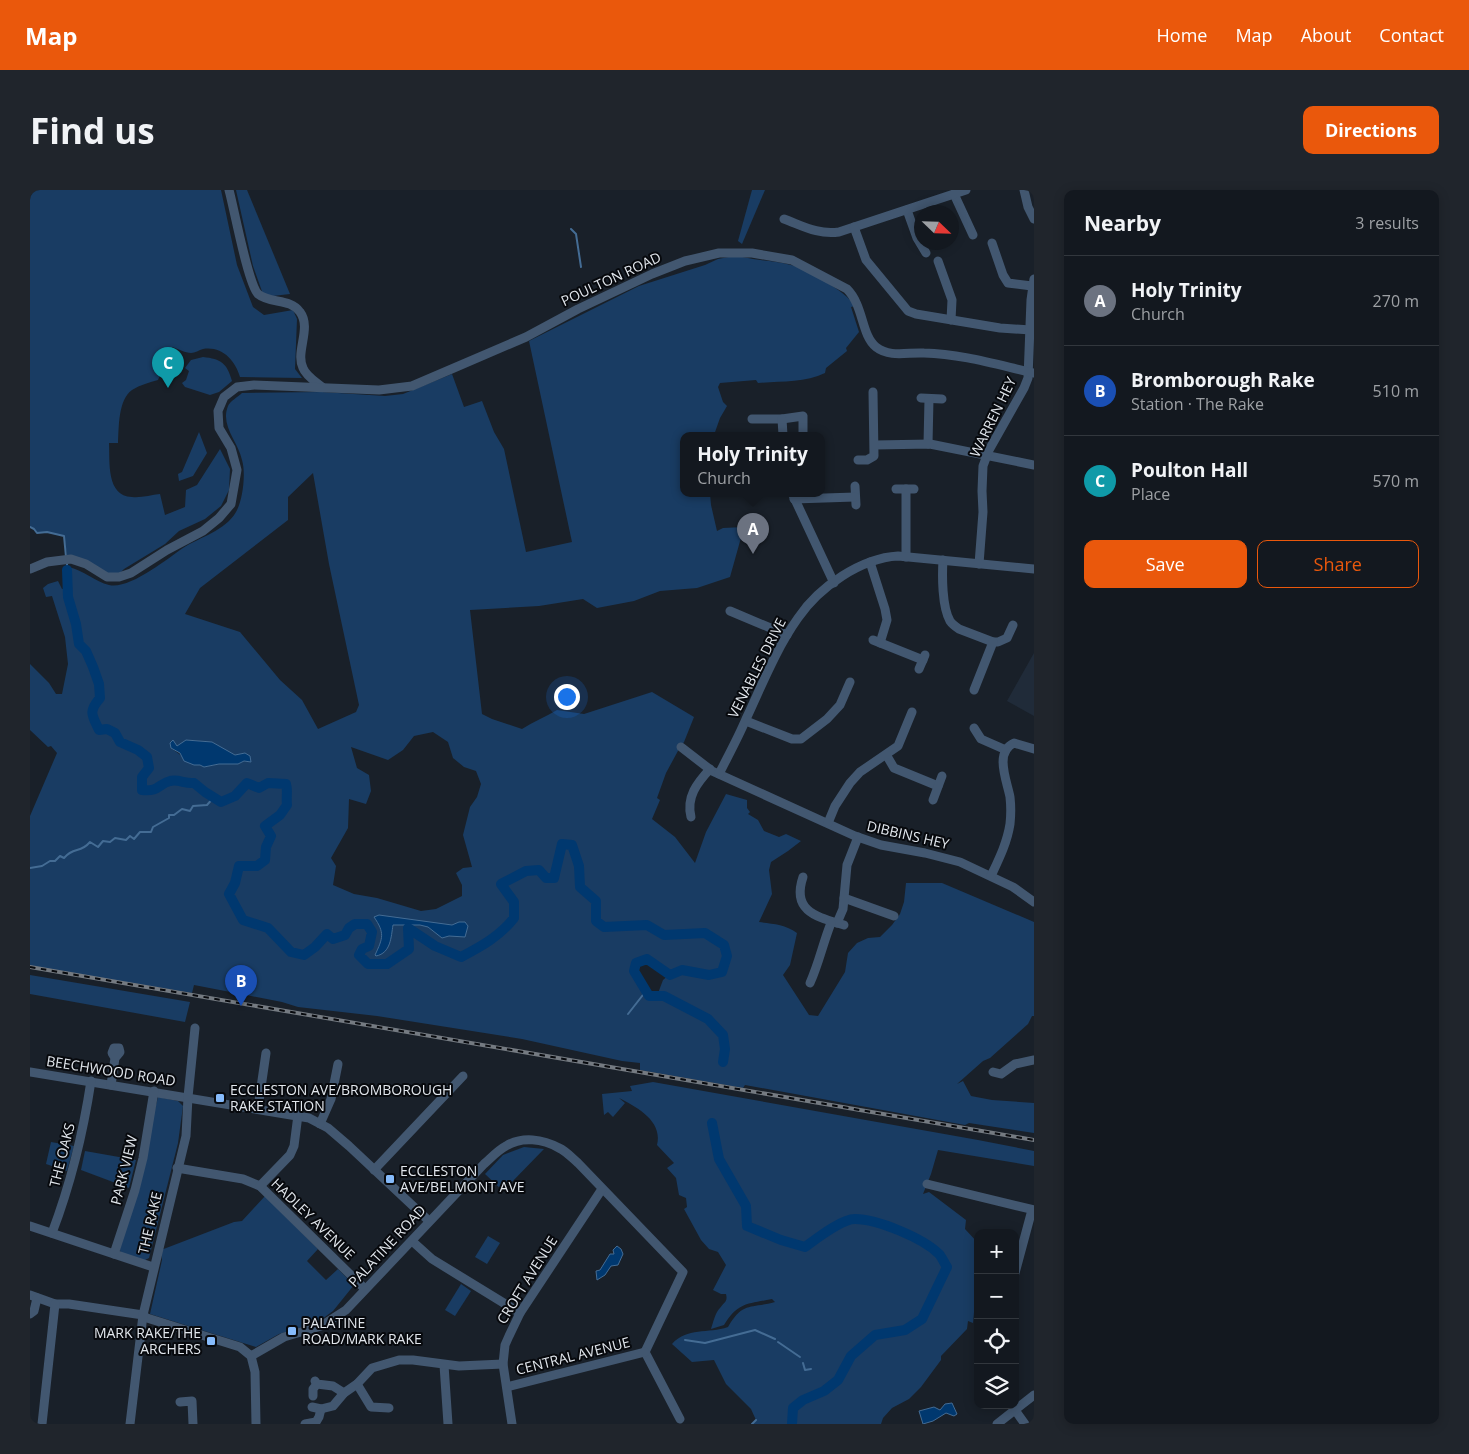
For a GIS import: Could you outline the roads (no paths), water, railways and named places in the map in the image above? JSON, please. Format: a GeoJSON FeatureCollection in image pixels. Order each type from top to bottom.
{"type":"FeatureCollection","features":[{"type":"Feature","properties":{"kind":"street"},"geometry":{"type":"LineString","coordinates":[[229,190],[245,260],[257,292],[265,298],[294,306],[301,313],[305,327],[301,357],[302,368],[322,387]]}},
{"type":"Feature","properties":{"kind":"street"},"geometry":{"type":"LineString","coordinates":[[784,219],[810,230],[827,234],[839,232],[966,190]]}},
{"type":"Feature","properties":{"kind":"street"},"geometry":{"type":"LineString","coordinates":[[1024,190],[1028,207],[1034,219]]}},
{"type":"Feature","properties":{"kind":"street"},"geometry":{"type":"LineString","coordinates":[[954,194],[969,231]]}},
{"type":"Feature","properties":{"kind":"street"},"geometry":{"type":"LineString","coordinates":[[907,210],[914,230]]}},
{"type":"Feature","properties":{"kind":"street"},"geometry":{"type":"LineString","coordinates":[[854,227],[866,260],[908,311],[1000,328],[1031,330]]}},
{"type":"Feature","properties":{"kind":"street"},"geometry":{"type":"LineString","coordinates":[[996,247],[1003,275],[1008,283],[1015,285],[1033,283]]}},
{"type":"Feature","properties":{"kind":"street","name":"POULTON ROAD"},"geometry":{"type":"LineString","coordinates":[[30,570],[47,562],[71,559],[86,564],[107,577],[119,577],[131,573],[167,550],[203,531],[219,518],[231,504],[237,470],[230,448],[219,428],[218,410],[224,396],[237,387],[254,385],[379,390],[412,386],[526,337],[578,309],[652,274],[685,261],[719,253],[759,254],[792,260],[847,289],[854,296],[859,306],[870,341],[883,351],[892,354],[925,353],[976,359],[1031,372]]}},
{"type":"Feature","properties":{"kind":"street"},"geometry":{"type":"LineString","coordinates":[[938,266],[952,300],[951,320]]}},
{"type":"Feature","properties":{"kind":"street","name":"WARREN HEY"},"geometry":{"type":"LineString","coordinates":[[978,564],[983,512],[982,475],[987,455],[1031,372],[1033,283]]}},
{"type":"Feature","properties":{"kind":"street"},"geometry":{"type":"LineString","coordinates":[[858,460],[867,460],[874,456],[873,392]]}},
{"type":"Feature","properties":{"kind":"street"},"geometry":{"type":"LineString","coordinates":[[928,444],[925,398],[942,399]]}},
{"type":"Feature","properties":{"kind":"street"},"geometry":{"type":"LineString","coordinates":[[752,419],[782,419],[803,416],[803,432]]}},
{"type":"Feature","properties":{"kind":"street"},"geometry":{"type":"LineString","coordinates":[[782,419],[783,432]]}},
{"type":"Feature","properties":{"kind":"street"},"geometry":{"type":"LineString","coordinates":[[875,445],[928,444],[1034,465]]}},
{"type":"Feature","properties":{"kind":"street"},"geometry":{"type":"LineString","coordinates":[[806,497],[856,501],[855,486]]}},
{"type":"Feature","properties":{"kind":"street"},"geometry":{"type":"LineString","coordinates":[[896,489],[910,489],[906,557]]}},
{"type":"Feature","properties":{"kind":"street"},"geometry":{"type":"LineString","coordinates":[[793,497],[834,583]]}},
{"type":"Feature","properties":{"kind":"street","name":"VENABLES DRIVE"},"geometry":{"type":"LineString","coordinates":[[719,774],[787,635],[804,610],[821,592],[840,578],[870,562],[889,556],[1034,569]]}},
{"type":"Feature","properties":{"kind":"street"},"geometry":{"type":"LineString","coordinates":[[943,560],[944,593],[950,621],[959,629],[993,642],[1007,638],[1012,625]]}},
{"type":"Feature","properties":{"kind":"street"},"geometry":{"type":"LineString","coordinates":[[870,562],[886,609],[887,620],[876,642],[924,657],[919,670]]}},
{"type":"Feature","properties":{"kind":"street"},"geometry":{"type":"LineString","coordinates":[[730,611],[787,635]]}},
{"type":"Feature","properties":{"kind":"street"},"geometry":{"type":"LineString","coordinates":[[974,690],[993,642]]}},
{"type":"Feature","properties":{"kind":"street"},"geometry":{"type":"LineString","coordinates":[[746,721],[792,739],[800,739],[827,719],[840,705],[850,682]]}},
{"type":"Feature","properties":{"kind":"street"},"geometry":{"type":"LineString","coordinates":[[828,823],[835,806],[850,783],[872,764],[887,756],[898,746],[913,713]]}},
{"type":"Feature","properties":{"kind":"street"},"geometry":{"type":"LineString","coordinates":[[974,728],[981,739],[1006,750]]}},
{"type":"Feature","properties":{"kind":"street"},"geometry":{"type":"LineString","coordinates":[[991,876],[1000,857],[1010,824],[1010,796],[1003,764],[1006,750],[1014,743],[1028,750]]}},
{"type":"Feature","properties":{"kind":"street","name":"DIBBINS HEY"},"geometry":{"type":"LineString","coordinates":[[681,747],[719,774],[858,837],[881,846],[906,849],[960,862],[1018,890],[1034,902]]}},
{"type":"Feature","properties":{"kind":"street"},"geometry":{"type":"LineString","coordinates":[[887,756],[894,768],[938,786]]}},
{"type":"Feature","properties":{"kind":"street"},"geometry":{"type":"LineString","coordinates":[[687,813],[692,791],[710,769]]}},
{"type":"Feature","properties":{"kind":"street"},"geometry":{"type":"LineString","coordinates":[[933,800],[942,776]]}},
{"type":"Feature","properties":{"kind":"street"},"geometry":{"type":"LineString","coordinates":[[810,983],[819,974],[843,910],[847,864],[858,837]]}},
{"type":"Feature","properties":{"kind":"street"},"geometry":{"type":"LineString","coordinates":[[804,883],[801,902],[806,909],[814,915],[837,923]]}},
{"type":"Feature","properties":{"kind":"street"},"geometry":{"type":"LineString","coordinates":[[844,898],[890,911]]}},
{"type":"Feature","properties":{"kind":"street","name":"THE RAKE"},"geometry":{"type":"LineString","coordinates":[[130,1424],[143,1315],[186,1136],[195,1028]]}},
{"type":"Feature","properties":{"kind":"street"},"geometry":{"type":"LineString","coordinates":[[258,1108],[266,1053]]}},
{"type":"Feature","properties":{"kind":"street"},"geometry":{"type":"LineString","coordinates":[[111,1085],[115,1058]]}},
{"type":"Feature","properties":{"kind":"street"},"geometry":{"type":"LineString","coordinates":[[998,1075],[1015,1064],[1034,1060]]}},
{"type":"Feature","properties":{"kind":"street"},"geometry":{"type":"LineString","coordinates":[[320,1124],[331,1099],[338,1064]]}},
{"type":"Feature","properties":{"kind":"street","name":"BEECHWOOD ROAD"},"geometry":{"type":"LineString","coordinates":[[30,1072],[258,1108],[309,1118],[342,1140],[429,1221]]}},
{"type":"Feature","properties":{"kind":"street"},"geometry":{"type":"LineString","coordinates":[[374,1170],[453,1083],[463,1076]]}},
{"type":"Feature","properties":{"kind":"street","name":"THE OAKS"},"geometry":{"type":"LineString","coordinates":[[52,1233],[74,1169],[91,1081]]}},
{"type":"Feature","properties":{"kind":"street","name":"PARK VIEW"},"geometry":{"type":"LineString","coordinates":[[114,1254],[135,1190],[143,1158],[154,1091]]}},
{"type":"Feature","properties":{"kind":"street"},"geometry":{"type":"LineString","coordinates":[[260,1186],[292,1151],[298,1115]]}},
{"type":"Feature","properties":{"kind":"street","name":"PALATINE ROAD"},"geometry":{"type":"LineString","coordinates":[[250,1356],[284,1337],[321,1326],[346,1310],[484,1164],[505,1146],[520,1141],[532,1140],[541,1141],[560,1148],[578,1163],[683,1272],[645,1352]]}},
{"type":"Feature","properties":{"kind":"street","name":"HADLEY AVENUE"},"geometry":{"type":"LineString","coordinates":[[177,1168],[243,1179],[260,1186],[365,1289]]}},
{"type":"Feature","properties":{"kind":"street"},"geometry":{"type":"LineString","coordinates":[[927,1184],[1033,1210],[1019,1260]]}},
{"type":"Feature","properties":{"kind":"street","name":"CROFT AVENUE"},"geometry":{"type":"LineString","coordinates":[[512,1424],[503,1364],[505,1345],[520,1313],[602,1189]]}},
{"type":"Feature","properties":{"kind":"street"},"geometry":{"type":"LineString","coordinates":[[30,1226],[153,1268]]}},
{"type":"Feature","properties":{"kind":"street"},"geometry":{"type":"LineString","coordinates":[[412,1241],[432,1259],[520,1313]]}},
{"type":"Feature","properties":{"kind":"street"},"geometry":{"type":"LineString","coordinates":[[30,1314],[34,1311],[34,1297],[55,1304],[69,1304],[143,1315],[146,1318],[240,1347],[250,1356],[255,1372],[256,1424]]}},
{"type":"Feature","properties":{"kind":"street"},"geometry":{"type":"LineString","coordinates":[[42,1424],[55,1304]]}},
{"type":"Feature","properties":{"kind":"street"},"geometry":{"type":"LineString","coordinates":[[645,1352],[680,1419]]}},
{"type":"Feature","properties":{"kind":"street","name":"CENTRAL AVENUE"},"geometry":{"type":"LineString","coordinates":[[507,1386],[645,1352]]}},
{"type":"Feature","properties":{"kind":"street"},"geometry":{"type":"LineString","coordinates":[[305,1424],[317,1423],[319,1417],[316,1408],[333,1406],[344,1393],[357,1384],[372,1368],[398,1360],[413,1360],[444,1365],[503,1364]]}},
{"type":"Feature","properties":{"kind":"street"},"geometry":{"type":"LineString","coordinates":[[444,1365],[448,1424]]}},
{"type":"Feature","properties":{"kind":"street"},"geometry":{"type":"LineString","coordinates":[[313,1396],[316,1382],[333,1386],[344,1393]]}},
{"type":"Feature","properties":{"kind":"street"},"geometry":{"type":"LineString","coordinates":[[357,1384],[364,1406],[389,1408]]}},
{"type":"Feature","properties":{"kind":"street"},"geometry":{"type":"LineString","coordinates":[[997,1424],[1034,1395]]}},
{"type":"Feature","properties":{"kind":"street"},"geometry":{"type":"LineString","coordinates":[[180,1402],[192,1401],[193,1424]]}},
{"type":"Feature","properties":{"kind":"street"},"geometry":{"type":"LineString","coordinates":[[1015,1410],[1025,1424]]}},
{"type":"Feature","properties":{"kind":"waterway"},"geometry":{"type":"LineString","coordinates":[[571,229],[576,234],[581,267]]}},
{"type":"Feature","properties":{"kind":"waterway"},"geometry":{"type":"LineString","coordinates":[[30,527],[37,533],[47,532],[64,536],[66,557]]}},
{"type":"Feature","properties":{"kind":"waterway"},"geometry":{"type":"LineString","coordinates":[[67,562],[67,570]]}},
{"type":"Feature","properties":{"kind":"waterway"},"geometry":{"type":"LineString","coordinates":[[67,570],[68,597],[76,624],[79,644],[86,651],[99,684],[100,698],[94,707],[93,717],[99,730],[107,729],[115,733],[120,742],[138,750],[147,757],[149,768],[142,777],[142,790],[152,790],[166,782],[173,781],[194,783],[221,802],[235,796],[247,783],[259,788],[268,783],[286,784],[287,805],[280,815],[265,826],[271,836],[266,847],[265,860],[257,866],[239,866],[235,883],[229,894],[243,920],[268,928],[291,952],[304,955],[315,947],[327,934],[333,939],[345,935],[349,928],[355,924],[367,924],[372,932],[369,946],[362,949],[359,955],[368,964],[387,964],[409,949],[408,928],[435,946],[461,957],[497,935],[514,918],[514,902],[501,884],[526,871],[539,870],[546,878],[554,878],[562,844],[572,845],[579,866],[580,887],[596,901],[596,921],[604,927],[647,925],[664,935],[705,933],[724,945],[727,956],[722,972],[709,975],[682,970],[670,975],[647,959],[636,963],[634,971],[649,996],[664,996],[708,1019],[723,1035],[725,1049],[723,1062]]}},
{"type":"Feature","properties":{"kind":"waterway"},"geometry":{"type":"LineString","coordinates":[[30,868],[55,861],[60,856],[64,858],[90,842],[98,847],[103,841],[110,842],[115,838],[126,840],[130,836],[134,839],[140,832],[151,832],[153,827],[169,818],[169,815],[174,815],[182,809],[190,811],[193,806],[207,805],[214,797]]}},
{"type":"Feature","properties":{"kind":"waterway"},"geometry":{"type":"LineString","coordinates":[[628,1014],[646,991]]}},
{"type":"Feature","properties":{"kind":"waterway"},"geometry":{"type":"LineString","coordinates":[[712,1123],[719,1159],[746,1206],[747,1226],[781,1240],[805,1247],[843,1222],[855,1219],[875,1222],[899,1230],[932,1248],[939,1254],[947,1267],[922,1319],[905,1330],[875,1335],[851,1356],[838,1380],[824,1391],[803,1400],[793,1408],[792,1424]]}},
{"type":"Feature","properties":{"kind":"waterway"},"geometry":{"type":"LineString","coordinates":[[685,1340],[705,1343],[755,1330],[775,1339]]}},
{"type":"Feature","properties":{"kind":"waterway"},"geometry":{"type":"LineString","coordinates":[[778,1342],[800,1357]]}},
{"type":"Feature","properties":{"kind":"waterway"},"geometry":{"type":"LineString","coordinates":[[803,1363],[805,1370],[811,1369]]}},
{"type":"Feature","properties":{"kind":"waterway"},"geometry":{"type":"LineString","coordinates":[[752,1424],[756,1420]]}},
{"type":"Feature","properties":{"kind":"railway"},"geometry":{"type":"LineString","coordinates":[[30,967],[1034,1140]]}},
{"type":"Feature","properties":{"kind":"place","name":"Poulton Hall"},"geometry":{"type":"Point","coordinates":[168,388]}},
{"type":"Feature","properties":{"kind":"place","name":"Holy Trinity"},"geometry":{"type":"Point","coordinates":[753,554]}},
{"type":"Feature","properties":{"kind":"place","name":"Bromborough Rake"},"geometry":{"type":"Point","coordinates":[241,1006]}},
{"type":"Feature","properties":{"kind":"place","name":"ECCLESTON AVE/BROMBOROUGH RAKE STATION"},"geometry":{"type":"Point","coordinates":[220,1098]}},
{"type":"Feature","properties":{"kind":"place","name":"ECCLESTON AVE/BELMONT AVE"},"geometry":{"type":"Point","coordinates":[390,1179]}},
{"type":"Feature","properties":{"kind":"place","name":"PALATINE ROAD/MARK RAKE"},"geometry":{"type":"Point","coordinates":[292,1331]}},
{"type":"Feature","properties":{"kind":"place","name":"MARK RAKE/THE ARCHERS"},"geometry":{"type":"Point","coordinates":[211,1341]}}]}
